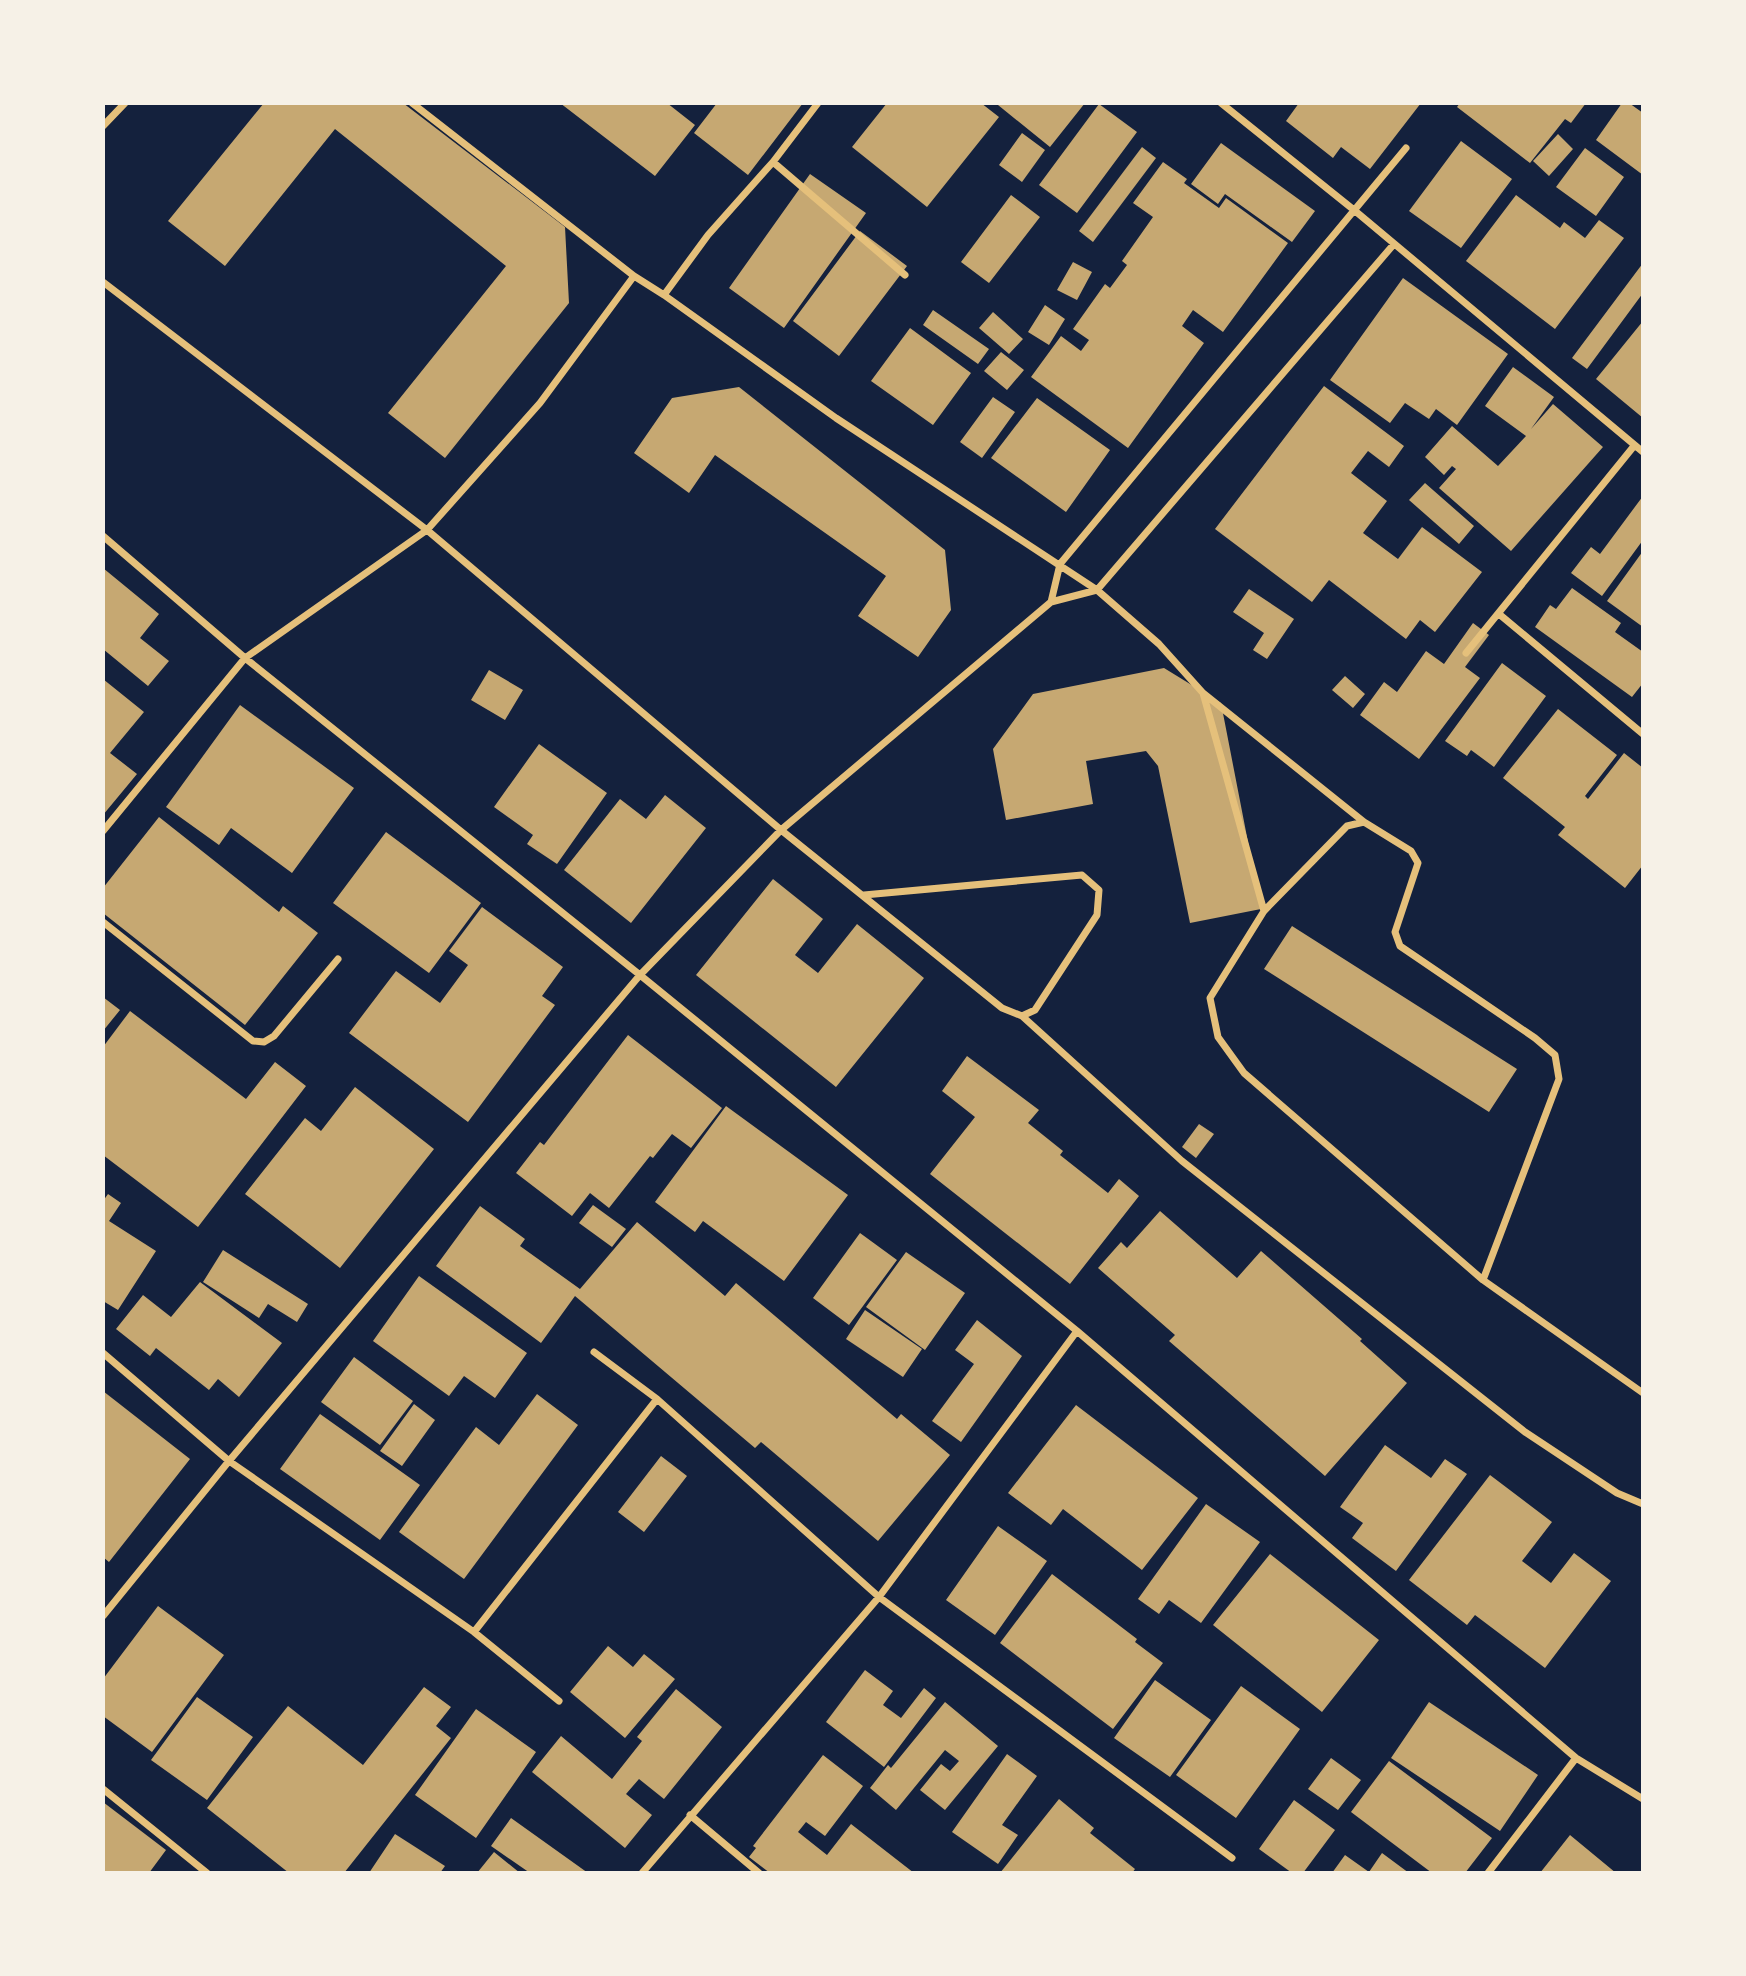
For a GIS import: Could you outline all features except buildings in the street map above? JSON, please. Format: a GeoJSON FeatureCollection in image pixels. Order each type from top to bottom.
{"type":"FeatureCollection","features":[{"type":"Feature","properties":{"kind":"street"},"geometry":{"type":"LineString","coordinates":[[103,126],[124,103]]}},
{"type":"Feature","properties":{"kind":"street"},"geometry":{"type":"LineString","coordinates":[[412,103],[634,276],[836,418],[1097,590],[1159,644],[1203,693],[1364,822],[1411,850],[1419,863],[1395,932],[1400,946],[1535,1038],[1555,1055],[1559,1079],[1483,1280]]}},
{"type":"Feature","properties":{"kind":"street"},"geometry":{"type":"LineString","coordinates":[[664,295],[708,235],[773,162],[818,103]]}},
{"type":"Feature","properties":{"kind":"street"},"geometry":{"type":"LineString","coordinates":[[1220,103],[1354,210],[1643,452]]}},
{"type":"Feature","properties":{"kind":"street"},"geometry":{"type":"LineString","coordinates":[[1051,602],[1060,564],[1406,148]]}},
{"type":"Feature","properties":{"kind":"street"},"geometry":{"type":"LineString","coordinates":[[773,162],[905,275]]}},
{"type":"Feature","properties":{"kind":"street"},"geometry":{"type":"LineString","coordinates":[[103,1616],[229,1461],[640,975],[781,830],[1051,602],[1097,590],[1394,244]]}},
{"type":"Feature","properties":{"kind":"street"},"geometry":{"type":"LineString","coordinates":[[103,831],[246,658],[427,530],[540,402],[634,276]]}},
{"type":"Feature","properties":{"kind":"street"},"geometry":{"type":"LineString","coordinates":[[103,282],[427,530],[781,830],[1002,1008],[1023,1016],[1182,1161],[1525,1432],[1617,1493],[1643,1504]]}},
{"type":"Feature","properties":{"kind":"street"},"geometry":{"type":"LineString","coordinates":[[1466,653],[1634,446]]}},
{"type":"Feature","properties":{"kind":"street"},"geometry":{"type":"LineString","coordinates":[[103,536],[246,658],[1077,1331],[1576,1758],[1643,1799]]}},
{"type":"Feature","properties":{"kind":"street"},"geometry":{"type":"LineString","coordinates":[[1499,614],[1643,734]]}},
{"type":"Feature","properties":{"kind":"street"},"geometry":{"type":"LineString","coordinates":[[1203,693],[1264,911]]}},
{"type":"Feature","properties":{"kind":"street"},"geometry":{"type":"LineString","coordinates":[[1364,822],[1347,826],[1264,911],[1210,999],[1217,1037],[1244,1073],[1483,1280],[1643,1393]]}},
{"type":"Feature","properties":{"kind":"street"},"geometry":{"type":"LineString","coordinates":[[864,895],[1083,876],[1099,890],[1097,915],[1035,1010],[1023,1016]]}},
{"type":"Feature","properties":{"kind":"street"},"geometry":{"type":"LineString","coordinates":[[103,922],[253,1041],[264,1042],[274,1036],[338,959]]}},
{"type":"Feature","properties":{"kind":"street"},"geometry":{"type":"LineString","coordinates":[[642,1873],[879,1597],[1077,1331]]}},
{"type":"Feature","properties":{"kind":"street"},"geometry":{"type":"LineString","coordinates":[[594,1352],[657,1399],[879,1597],[1233,1858]]}},
{"type":"Feature","properties":{"kind":"street"},"geometry":{"type":"LineString","coordinates":[[103,1353],[229,1461],[474,1632],[559,1701]]}},
{"type":"Feature","properties":{"kind":"street"},"geometry":{"type":"LineString","coordinates":[[474,1632],[657,1399]]}},
{"type":"Feature","properties":{"kind":"street"},"geometry":{"type":"LineString","coordinates":[[1488,1873],[1576,1758]]}},
{"type":"Feature","properties":{"kind":"street"},"geometry":{"type":"LineString","coordinates":[[103,1789],[207,1873]]}},
{"type":"Feature","properties":{"kind":"street"},"geometry":{"type":"LineString","coordinates":[[690,1815],[759,1873]]}}]}
